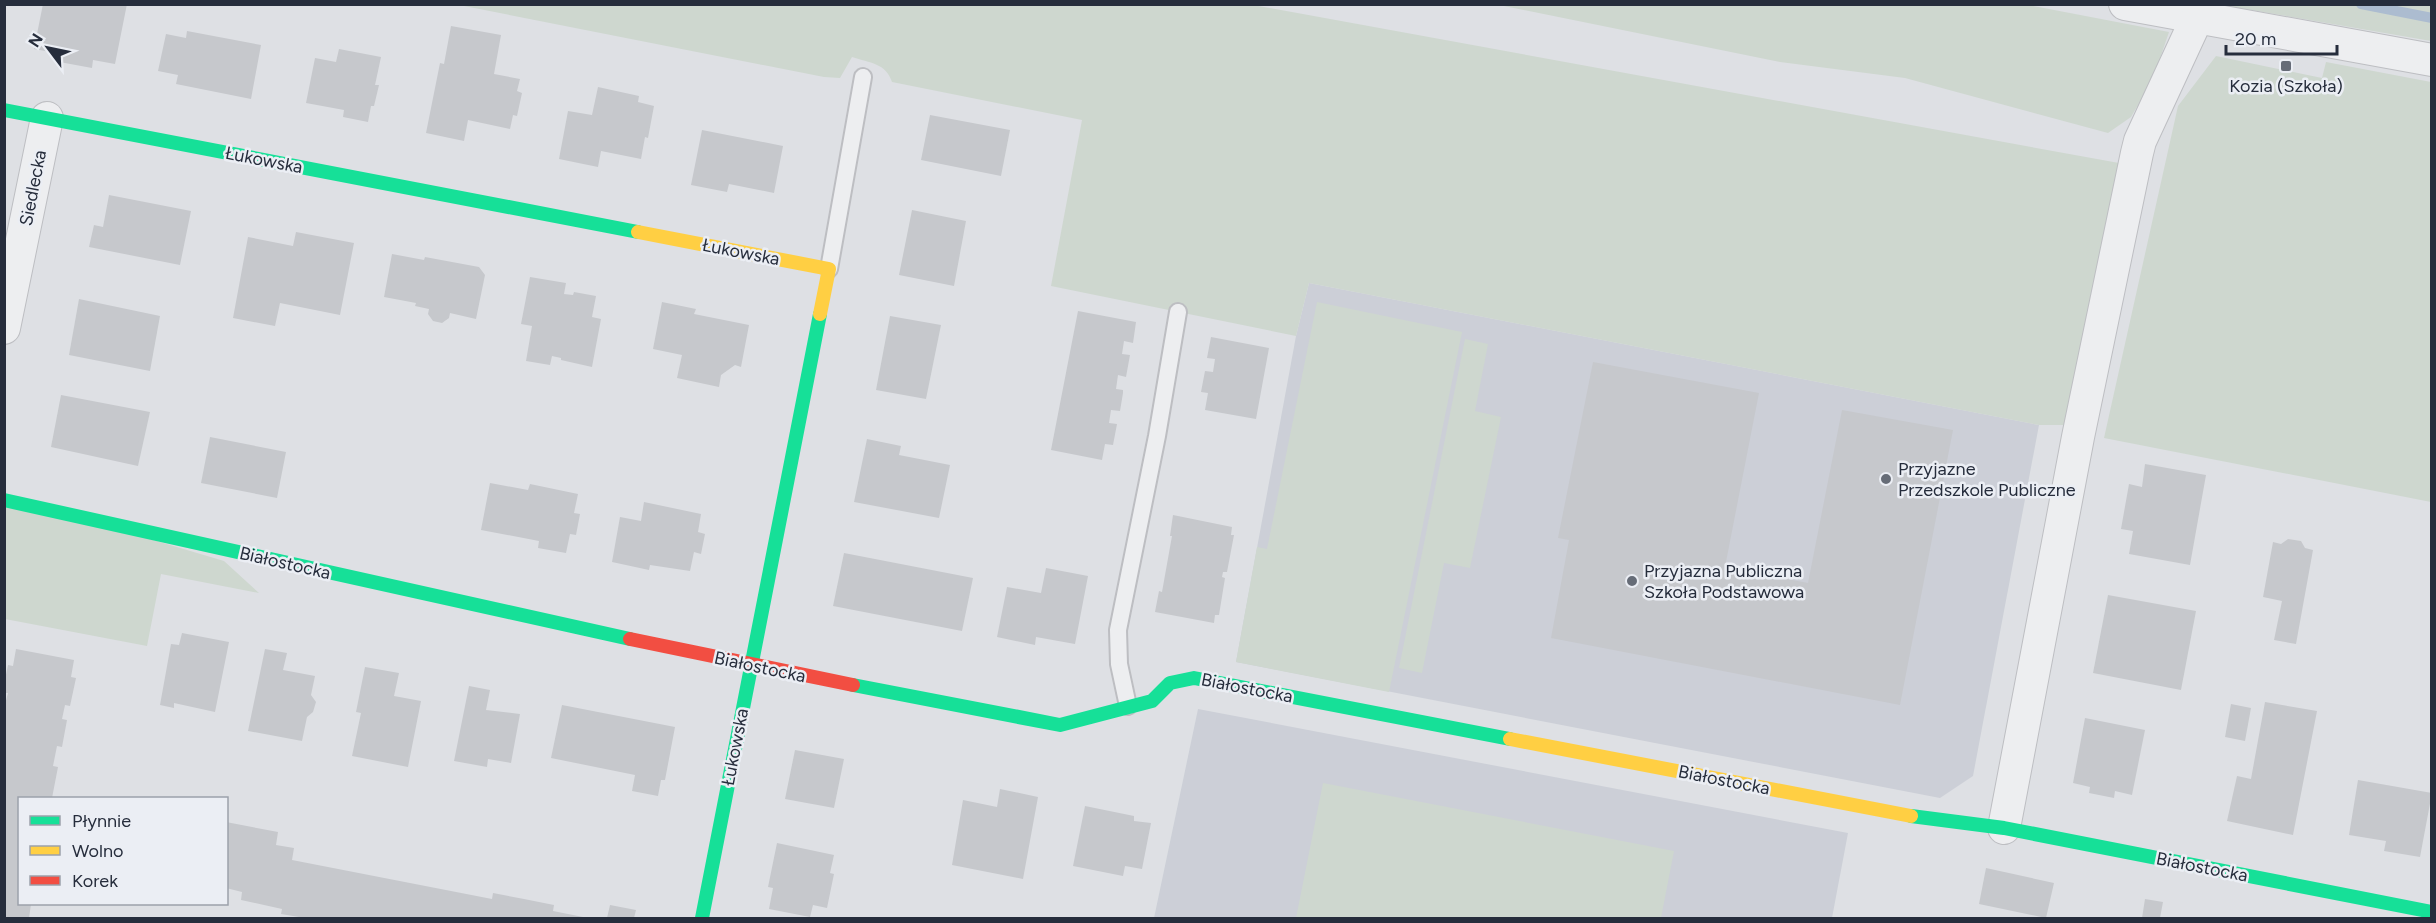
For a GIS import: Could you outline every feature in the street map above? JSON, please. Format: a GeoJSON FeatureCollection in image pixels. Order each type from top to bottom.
{"type":"FeatureCollection","features":[{"type":"Feature","properties":{"kind":"street"},"geometry":{"type":"LineString","coordinates":[[2125,4],[2432,60]]}},
{"type":"Feature","properties":{"kind":"street"},"geometry":{"type":"LineString","coordinates":[[2004,828],[2078,437],[2137,153],[2140,141],[2197,18]]}},
{"type":"Feature","properties":{"kind":"street","name":"Łukowska"},"geometry":{"type":"LineString","coordinates":[[4,110],[829,269],[702,918]]}},
{"type":"Feature","properties":{"kind":"street","name":"Siedlecka"},"geometry":{"type":"LineString","coordinates":[[4,328],[46,118]]}},
{"type":"Feature","properties":{"kind":"street","name":"Białostocka"},"geometry":{"type":"LineString","coordinates":[[4,500],[751,666],[1060,725],[1152,701],[1170,683],[1194,678],[1899,814],[2004,828],[2365,909],[2432,912]]}},
{"type":"Feature","properties":{"kind":"lane"},"geometry":{"type":"LineString","coordinates":[[829,269],[863,77]]}},
{"type":"Feature","properties":{"kind":"lane"},"geometry":{"type":"LineString","coordinates":[[1128,706],[1119,664],[1118,630],[1157,436],[1178,312]]}},
{"type":"Feature","properties":{"kind":"shaded area"},"geometry":{"type":"Polygon","coordinates":[[[2023,4],[2169,32],[2153,79],[2131,117],[2108,133],[1905,78],[1780,62],[1499,5],[2023,4]]]}},
{"type":"Feature","properties":{"kind":"shaded area"},"geometry":{"type":"Polygon","coordinates":[[[459,5],[1253,5],[2119,163],[2065,425],[2039,425],[1309,283],[1296,336],[1051,286],[1082,120],[892,82],[881,67],[852,57],[840,78],[824,77],[459,5]]]}},
{"type":"Feature","properties":{"kind":"shaded area"},"geometry":{"type":"Polygon","coordinates":[[[2222,5],[2431,5],[2431,41],[2222,5]]]}},
{"type":"Feature","properties":{"kind":"shaded area"},"geometry":{"type":"Polygon","coordinates":[[[2216,56],[2322,78],[2326,62],[2431,82],[2431,502],[2104,438],[2178,106],[2216,56]]]}},
{"type":"Feature","properties":{"kind":"shaded area"},"geometry":{"type":"Polygon","coordinates":[[[1309,283],[2039,425],[1973,776],[1940,798],[1236,662],[1296,336],[1309,283]]]}},
{"type":"Feature","properties":{"kind":"shaded area"},"geometry":{"type":"Polygon","coordinates":[[[1317,302],[1462,332],[1389,692],[1236,662],[1257,547],[1267,549],[1317,302]]]}},
{"type":"Feature","properties":{"kind":"shaded area"},"geometry":{"type":"Polygon","coordinates":[[[1465,339],[1488,344],[1475,411],[1501,417],[1470,568],[1444,563],[1422,673],[1399,668],[1465,339]]]}},
{"type":"Feature","properties":{"kind":"shaded area"},"geometry":{"type":"Polygon","coordinates":[[[5,496],[224,561],[259,593],[161,574],[147,646],[5,619],[5,496]]]}},
{"type":"Feature","properties":{"kind":"shaded area"},"geometry":{"type":"Polygon","coordinates":[[[1198,709],[1848,833],[1832,918],[1154,918],[1198,709]]]}},
{"type":"Feature","properties":{"kind":"shaded area"},"geometry":{"type":"Polygon","coordinates":[[[1323,783],[1674,851],[1661,918],[1296,918],[1323,783]]]}},
{"type":"Feature","properties":{"kind":"building"},"geometry":{"type":"Polygon","coordinates":[[[43,4],[127,4],[115,64],[93,60],[92,68],[54,61],[56,53],[34,49],[43,4]]]}},
{"type":"Feature","properties":{"kind":"building"},"geometry":{"type":"Polygon","coordinates":[[[451,26],[501,35],[494,74],[520,79],[517,91],[522,93],[517,116],[513,115],[510,129],[468,120],[464,141],[426,133],[440,63],[444,64],[451,26]]]}},
{"type":"Feature","properties":{"kind":"building"},"geometry":{"type":"Polygon","coordinates":[[[187,31],[261,45],[251,99],[176,84],[178,75],[158,71],[166,34],[186,38],[187,31]]]}},
{"type":"Feature","properties":{"kind":"building"},"geometry":{"type":"Polygon","coordinates":[[[339,49],[381,57],[375,85],[379,85],[368,122],[343,117],[344,110],[306,103],[315,58],[336,62],[339,49]]]}},
{"type":"Feature","properties":{"kind":"building"},"geometry":{"type":"Polygon","coordinates":[[[598,87],[639,96],[638,102],[654,106],[641,159],[601,151],[598,167],[559,159],[568,111],[592,115],[598,87]]]}},
{"type":"Feature","properties":{"kind":"building"},"geometry":{"type":"Polygon","coordinates":[[[930,115],[1010,130],[1001,176],[921,160],[930,115]]]}},
{"type":"Feature","properties":{"kind":"building"},"geometry":{"type":"Polygon","coordinates":[[[702,130],[783,146],[774,193],[729,184],[727,192],[691,185],[702,130]]]}},
{"type":"Feature","properties":{"kind":"building"},"geometry":{"type":"Polygon","coordinates":[[[109,195],[191,211],[180,265],[89,247],[94,225],[103,227],[109,195]]]}},
{"type":"Feature","properties":{"kind":"building"},"geometry":{"type":"Polygon","coordinates":[[[912,210],[966,221],[954,286],[899,275],[912,210]]]}},
{"type":"Feature","properties":{"kind":"building"},"geometry":{"type":"Polygon","coordinates":[[[296,232],[354,243],[340,315],[280,303],[275,326],[233,318],[248,237],[293,246],[296,232]]]}},
{"type":"Feature","properties":{"kind":"building"},"geometry":{"type":"Polygon","coordinates":[[[392,254],[424,260],[425,257],[479,267],[485,275],[476,319],[450,313],[449,318],[442,323],[433,321],[428,314],[429,309],[415,306],[416,303],[384,297],[392,254]]]}},
{"type":"Feature","properties":{"kind":"building"},"geometry":{"type":"Polygon","coordinates":[[[530,277],[566,283],[564,294],[573,295],[574,292],[596,296],[592,317],[601,319],[592,367],[552,356],[550,365],[526,361],[532,326],[521,324],[530,277]]]}},
{"type":"Feature","properties":{"kind":"building"},"geometry":{"type":"Polygon","coordinates":[[[79,299],[160,316],[150,371],[69,355],[79,299]]]}},
{"type":"Feature","properties":{"kind":"building"},"geometry":{"type":"Polygon","coordinates":[[[662,302],[696,309],[694,314],[749,325],[741,367],[735,365],[721,375],[719,387],[677,378],[682,355],[653,349],[662,302]]]}},
{"type":"Feature","properties":{"kind":"building"},"geometry":{"type":"Polygon","coordinates":[[[1078,311],[1136,322],[1133,343],[1124,341],[1122,354],[1130,355],[1126,377],[1118,375],[1116,389],[1123,390],[1120,411],[1111,410],[1109,423],[1117,424],[1113,445],[1105,444],[1102,460],[1051,450],[1078,311]]]}},
{"type":"Feature","properties":{"kind":"building"},"geometry":{"type":"Polygon","coordinates":[[[890,316],[941,325],[926,399],[876,390],[890,316]]]}},
{"type":"Feature","properties":{"kind":"building"},"geometry":{"type":"Polygon","coordinates":[[[1211,337],[1269,348],[1256,419],[1205,410],[1208,393],[1201,392],[1205,371],[1213,372],[1215,359],[1207,358],[1211,337]]]}},
{"type":"Feature","properties":{"kind":"building"},"geometry":{"type":"Polygon","coordinates":[[[1593,362],[1759,393],[1725,567],[1808,583],[1842,410],[1953,430],[1900,705],[1551,638],[1569,540],[1558,538],[1593,362]]]}},
{"type":"Feature","properties":{"kind":"building"},"geometry":{"type":"Polygon","coordinates":[[[61,395],[150,412],[138,466],[51,447],[61,395]]]}},
{"type":"Feature","properties":{"kind":"building"},"geometry":{"type":"Polygon","coordinates":[[[210,437],[286,452],[277,498],[201,483],[210,437]]]}},
{"type":"Feature","properties":{"kind":"building"},"geometry":{"type":"Polygon","coordinates":[[[867,439],[901,446],[899,455],[950,465],[939,518],[854,502],[867,439]]]}},
{"type":"Feature","properties":{"kind":"building"},"geometry":{"type":"Polygon","coordinates":[[[2145,464],[2206,475],[2190,565],[2129,554],[2133,531],[2121,529],[2129,484],[2142,487],[2145,464]]]}},
{"type":"Feature","properties":{"kind":"building"},"geometry":{"type":"Polygon","coordinates":[[[490,483],[528,490],[530,484],[578,494],[574,513],[580,514],[576,535],[570,534],[566,553],[538,548],[539,541],[481,530],[490,483]]]}},
{"type":"Feature","properties":{"kind":"building"},"geometry":{"type":"Polygon","coordinates":[[[644,502],[701,514],[698,532],[705,534],[701,554],[694,552],[690,571],[650,565],[649,570],[612,562],[620,517],[641,521],[644,502]]]}},
{"type":"Feature","properties":{"kind":"building"},"geometry":{"type":"Polygon","coordinates":[[[1173,515],[1232,527],[1231,535],[1234,535],[1227,572],[1223,572],[1222,577],[1225,578],[1219,615],[1215,615],[1214,623],[1155,612],[1159,591],[1162,592],[1172,536],[1170,536],[1173,515]]]}},
{"type":"Feature","properties":{"kind":"building"},"geometry":{"type":"Polygon","coordinates":[[[2288,539],[2301,541],[2305,548],[2313,550],[2296,644],[2274,640],[2282,601],[2263,597],[2273,542],[2281,544],[2288,539]]]}},
{"type":"Feature","properties":{"kind":"building"},"geometry":{"type":"Polygon","coordinates":[[[844,553],[973,578],[962,631],[833,606],[844,553]]]}},
{"type":"Feature","properties":{"kind":"building"},"geometry":{"type":"Polygon","coordinates":[[[1046,568],[1088,576],[1075,644],[1036,637],[1035,645],[997,637],[1007,587],[1041,593],[1046,568]]]}},
{"type":"Feature","properties":{"kind":"building"},"geometry":{"type":"Polygon","coordinates":[[[2108,595],[2196,611],[2181,690],[2093,673],[2108,595]]]}},
{"type":"Feature","properties":{"kind":"building"},"geometry":{"type":"Polygon","coordinates":[[[182,633],[229,642],[215,712],[174,703],[174,708],[160,705],[171,644],[179,645],[182,633]]]}},
{"type":"Feature","properties":{"kind":"building"},"geometry":{"type":"Polygon","coordinates":[[[16,649],[74,660],[71,677],[76,678],[70,706],[65,705],[62,719],[67,720],[62,747],[57,746],[53,766],[58,767],[52,797],[18,797],[18,905],[31,905],[29,918],[4,918],[4,708],[8,693],[4,693],[4,684],[8,665],[13,666],[16,649]]]}},
{"type":"Feature","properties":{"kind":"building"},"geometry":{"type":"Polygon","coordinates":[[[265,649],[287,653],[283,670],[315,676],[311,695],[316,702],[313,712],[307,717],[302,741],[248,731],[265,649]]]}},
{"type":"Feature","properties":{"kind":"building"},"geometry":{"type":"Polygon","coordinates":[[[365,667],[399,673],[394,696],[421,701],[408,767],[352,756],[361,713],[356,712],[365,667]]]}},
{"type":"Feature","properties":{"kind":"building"},"geometry":{"type":"Polygon","coordinates":[[[469,686],[490,690],[486,710],[520,714],[511,763],[488,759],[487,767],[454,761],[469,686]]]}},
{"type":"Feature","properties":{"kind":"building"},"geometry":{"type":"Polygon","coordinates":[[[2265,702],[2317,711],[2293,835],[2227,821],[2237,776],[2251,779],[2265,702]]]}},
{"type":"Feature","properties":{"kind":"building"},"geometry":{"type":"Polygon","coordinates":[[[2231,704],[2251,708],[2245,741],[2225,737],[2231,704]]]}},
{"type":"Feature","properties":{"kind":"building"},"geometry":{"type":"Polygon","coordinates":[[[562,705],[675,727],[665,780],[661,780],[658,796],[632,791],[635,775],[551,758],[562,705]]]}},
{"type":"Feature","properties":{"kind":"building"},"geometry":{"type":"Polygon","coordinates":[[[2085,718],[2145,730],[2132,795],[2115,791],[2114,798],[2089,793],[2090,787],[2073,783],[2085,718]]]}},
{"type":"Feature","properties":{"kind":"building"},"geometry":{"type":"Polygon","coordinates":[[[795,750],[844,759],[834,808],[785,799],[795,750]]]}},
{"type":"Feature","properties":{"kind":"building"},"geometry":{"type":"Polygon","coordinates":[[[2358,780],[2432,793],[2420,857],[2384,851],[2386,841],[2349,835],[2358,780]]]}},
{"type":"Feature","properties":{"kind":"building"},"geometry":{"type":"Polygon","coordinates":[[[1000,789],[1038,797],[1023,879],[952,865],[963,800],[997,807],[1000,789]]]}},
{"type":"Feature","properties":{"kind":"building"},"geometry":{"type":"Polygon","coordinates":[[[1085,806],[1134,816],[1134,821],[1151,823],[1142,869],[1125,866],[1123,876],[1073,866],[1085,806]]]}},
{"type":"Feature","properties":{"kind":"building"},"geometry":{"type":"Polygon","coordinates":[[[228,822],[278,832],[276,845],[294,848],[292,860],[492,899],[493,893],[524,899],[554,905],[553,911],[588,918],[305,918],[281,914],[282,909],[241,900],[242,892],[228,888],[228,822]]]}},
{"type":"Feature","properties":{"kind":"building"},"geometry":{"type":"Polygon","coordinates":[[[777,843],[834,855],[830,873],[834,874],[827,908],[813,905],[810,917],[769,909],[773,888],[768,887],[777,843]]]}},
{"type":"Feature","properties":{"kind":"building"},"geometry":{"type":"Polygon","coordinates":[[[1986,868],[2054,883],[2046,918],[1979,904],[1986,868]]]}},
{"type":"Feature","properties":{"kind":"building"},"geometry":{"type":"Polygon","coordinates":[[[2145,899],[2163,902],[2160,918],[2142,918],[2145,899]]]}},
{"type":"Feature","properties":{"kind":"building"},"geometry":{"type":"Polygon","coordinates":[[[610,905],[636,910],[634,918],[607,918],[610,905]]]}},
{"type":"Feature","properties":{"kind":"waterway"},"geometry":{"type":"LineString","coordinates":[[2361,4],[2432,18]]}},
{"type":"Feature","properties":{"kind":"traffic: fast"},"geometry":{"type":"LineString","coordinates":[[4,110],[638,232]]}},
{"type":"Feature","properties":{"kind":"traffic: fast"},"geometry":{"type":"LineString","coordinates":[[702,918],[820,314]]}},
{"type":"Feature","properties":{"kind":"traffic: fast"},"geometry":{"type":"LineString","coordinates":[[4,500],[630,639]]}},
{"type":"Feature","properties":{"kind":"traffic: fast"},"geometry":{"type":"LineString","coordinates":[[853,685],[1060,725],[1152,701],[1170,683],[1194,678],[1510,739]]}},
{"type":"Feature","properties":{"kind":"traffic: fast"},"geometry":{"type":"LineString","coordinates":[[1911,816],[2004,828],[2432,912]]}},
{"type":"Feature","properties":{"kind":"traffic: slow"},"geometry":{"type":"LineString","coordinates":[[638,232],[829,269],[820,314]]}},
{"type":"Feature","properties":{"kind":"traffic: slow"},"geometry":{"type":"LineString","coordinates":[[1510,739],[1911,816]]}},
{"type":"Feature","properties":{"kind":"traffic: jam"},"geometry":{"type":"LineString","coordinates":[[630,639],[853,685]]}},
{"type":"Feature","properties":{"kind":"place","name":"Kozia (Szkoła)"},"geometry":{"type":"Point","coordinates":[2286,66]}},
{"type":"Feature","properties":{"kind":"place","name":"Przyjazne Przedszkole Publiczne"},"geometry":{"type":"Point","coordinates":[1886,479]}},
{"type":"Feature","properties":{"kind":"place","name":"Przyjazna Publiczna Szkoła Podstawowa"},"geometry":{"type":"Point","coordinates":[1632,581]}}]}
